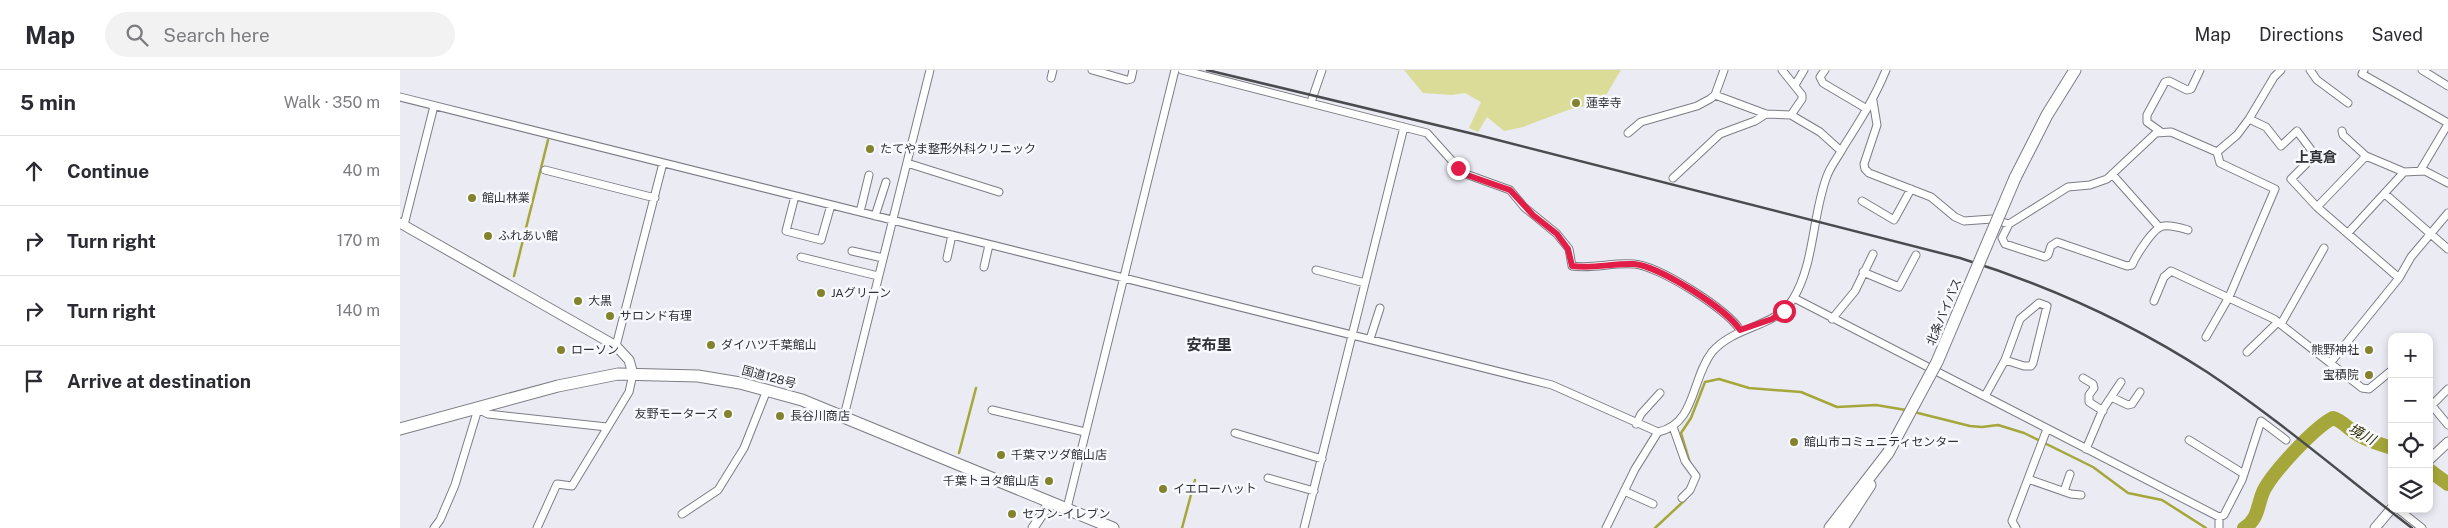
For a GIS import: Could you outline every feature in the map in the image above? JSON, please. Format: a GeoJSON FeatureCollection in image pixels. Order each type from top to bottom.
{"type":"FeatureCollection","features":[{"type":"Feature","properties":{"kind":"highway","name":"北条バイパス"},"geometry":{"type":"LineString","coordinates":[[2015,178],[2040,120],[2069,70]]}},
{"type":"Feature","properties":{"kind":"highway","name":"北条バイパス"},"geometry":{"type":"LineString","coordinates":[[1842,528],[1888,453],[1937,362],[2015,178],[2047,115],[2075,70]]}},
{"type":"Feature","properties":{"kind":"highway","name":"国道128号"},"geometry":{"type":"LineString","coordinates":[[400,429],[558,386],[618,374],[698,376],[767,390],[844,416],[1113,528]]}},
{"type":"Feature","properties":{"kind":"highway","name":"北条バイパス"},"geometry":{"type":"LineString","coordinates":[[1830,528],[1888,453]]}},
{"type":"Feature","properties":{"kind":"street"},"geometry":{"type":"LineString","coordinates":[[844,416],[930,70]]}},
{"type":"Feature","properties":{"kind":"street"},"geometry":{"type":"LineString","coordinates":[[1051,78],[1053,70]]}},
{"type":"Feature","properties":{"kind":"street"},"geometry":{"type":"LineString","coordinates":[[1092,70],[1128,80],[1131,79],[1133,70]]}},
{"type":"Feature","properties":{"kind":"street"},"geometry":{"type":"LineString","coordinates":[[1066,508],[1176,70]]}},
{"type":"Feature","properties":{"kind":"street"},"geometry":{"type":"LineString","coordinates":[[1182,70],[1427,133],[1463,173],[1510,190],[1533,215],[1557,234],[1568,249],[1572,266],[1589,268],[1635,264],[1657,270],[1712,303],[1735,323],[1740,330]]}},
{"type":"Feature","properties":{"kind":"street"},"geometry":{"type":"LineString","coordinates":[[1311,102],[1322,70]]}},
{"type":"Feature","properties":{"kind":"street"},"geometry":{"type":"LineString","coordinates":[[1628,133],[1641,122],[1697,106],[1715,95],[1724,70]]}},
{"type":"Feature","properties":{"kind":"street"},"geometry":{"type":"LineString","coordinates":[[1782,70],[1795,85],[1802,99],[1791,115]]}},
{"type":"Feature","properties":{"kind":"street"},"geometry":{"type":"LineString","coordinates":[[1795,85],[1804,70]]}},
{"type":"Feature","properties":{"kind":"street"},"geometry":{"type":"LineString","coordinates":[[1825,70],[1820,77],[1824,83],[1867,109]]}},
{"type":"Feature","properties":{"kind":"street"},"geometry":{"type":"LineString","coordinates":[[400,97],[1552,385],[1636,424],[1658,432],[1674,427],[1687,412],[1702,367],[1713,351],[1740,330],[1772,319],[1784,311],[1794,298],[1809,253],[1819,201],[1828,174],[1873,101],[1886,70]]}},
{"type":"Feature","properties":{"kind":"street"},"geometry":{"type":"LineString","coordinates":[[2161,132],[2147,122],[2147,115],[2165,82],[2169,81],[2187,90],[2191,89],[2200,70]]}},
{"type":"Feature","properties":{"kind":"street"},"geometry":{"type":"LineString","coordinates":[[2217,152],[2237,135],[2249,119],[2274,77],[2281,70]]}},
{"type":"Feature","properties":{"kind":"street"},"geometry":{"type":"LineString","coordinates":[[2310,70],[2317,80],[2348,103]]}},
{"type":"Feature","properties":{"kind":"street"},"geometry":{"type":"LineString","coordinates":[[2364,70],[2362,74],[2448,123],[2420,171]]}},
{"type":"Feature","properties":{"kind":"street"},"geometry":{"type":"LineString","coordinates":[[2422,70],[2448,86]]}},
{"type":"Feature","properties":{"kind":"street"},"geometry":{"type":"LineString","coordinates":[[1715,95],[1766,114],[1791,115],[1820,132],[1841,151]]}},
{"type":"Feature","properties":{"kind":"street"},"geometry":{"type":"LineString","coordinates":[[1873,101],[1878,125],[1864,164],[1865,169],[1877,178],[1911,188],[1931,197],[1964,222],[1992,219],[2009,224]]}},
{"type":"Feature","properties":{"kind":"street"},"geometry":{"type":"LineString","coordinates":[[434,106],[402,224],[616,346],[629,360],[633,374],[630,392],[572,486],[557,484],[536,528]]}},
{"type":"Feature","properties":{"kind":"street"},"geometry":{"type":"LineString","coordinates":[[1673,178],[1720,134],[1755,121],[1766,114]]}},
{"type":"Feature","properties":{"kind":"street"},"geometry":{"type":"LineString","coordinates":[[2249,119],[2266,127],[2281,146],[2297,131],[2315,155],[2291,179],[2317,207],[2399,278]]}},
{"type":"Feature","properties":{"kind":"street"},"geometry":{"type":"LineString","coordinates":[[1304,528],[1404,127]]}},
{"type":"Feature","properties":{"kind":"street"},"geometry":{"type":"LineString","coordinates":[[2342,131],[2366,156],[2404,172],[2425,171],[2448,183]]}},
{"type":"Feature","properties":{"kind":"street"},"geometry":{"type":"LineString","coordinates":[[2188,230],[2165,225],[2159,227],[2137,255],[2132,265],[2127,266],[2057,242],[2051,246],[2048,255],[2045,257],[2005,244],[2002,238],[2009,224],[2068,187],[2090,185],[2107,179],[2156,133],[2171,132],[2217,152]]}},
{"type":"Feature","properties":{"kind":"street"},"geometry":{"type":"LineString","coordinates":[[2206,337],[2229,297],[2275,189],[2220,164],[2217,152]]}},
{"type":"Feature","properties":{"kind":"street"},"geometry":{"type":"LineString","coordinates":[[2317,207],[2366,156]]}},
{"type":"Feature","properties":{"kind":"street"},"geometry":{"type":"LineString","coordinates":[[616,346],[663,163]]}},
{"type":"Feature","properties":{"kind":"street"},"geometry":{"type":"LineString","coordinates":[[907,163],[999,192]]}},
{"type":"Feature","properties":{"kind":"street"},"geometry":{"type":"LineString","coordinates":[[545,170],[655,198]]}},
{"type":"Feature","properties":{"kind":"street"},"geometry":{"type":"LineString","coordinates":[[2348,233],[2404,172]]}},
{"type":"Feature","properties":{"kind":"street"},"geometry":{"type":"LineString","coordinates":[[2112,174],[2159,227]]}},
{"type":"Feature","properties":{"kind":"street"},"geometry":{"type":"LineString","coordinates":[[860,212],[869,175]]}},
{"type":"Feature","properties":{"kind":"street"},"geometry":{"type":"LineString","coordinates":[[875,216],[886,182]]}},
{"type":"Feature","properties":{"kind":"street"},"geometry":{"type":"LineString","coordinates":[[1862,201],[1894,220],[1911,188]]}},
{"type":"Feature","properties":{"kind":"street"},"geometry":{"type":"LineString","coordinates":[[2385,194],[2448,249]]}},
{"type":"Feature","properties":{"kind":"street"},"geometry":{"type":"LineString","coordinates":[[795,196],[786,231],[821,240],[830,205]]}},
{"type":"Feature","properties":{"kind":"street"},"geometry":{"type":"LineString","coordinates":[[2331,362],[2399,278],[2411,257],[2448,214]]}},
{"type":"Feature","properties":{"kind":"street"},"geometry":{"type":"LineString","coordinates":[[947,258],[952,235]]}},
{"type":"Feature","properties":{"kind":"street"},"geometry":{"type":"LineString","coordinates":[[984,267],[989,244]]}},
{"type":"Feature","properties":{"kind":"street"},"geometry":{"type":"LineString","coordinates":[[2247,352],[2279,323],[2324,248]]}},
{"type":"Feature","properties":{"kind":"street"},"geometry":{"type":"LineString","coordinates":[[852,250],[883,258]]}},
{"type":"Feature","properties":{"kind":"street"},"geometry":{"type":"LineString","coordinates":[[1832,319],[1855,291],[1873,254]]}},
{"type":"Feature","properties":{"kind":"street"},"geometry":{"type":"LineString","coordinates":[[1863,272],[1899,288],[1916,255]]}},
{"type":"Feature","properties":{"kind":"street"},"geometry":{"type":"LineString","coordinates":[[801,257],[878,276]]}},
{"type":"Feature","properties":{"kind":"street"},"geometry":{"type":"LineString","coordinates":[[1316,270],[1365,283]]}},
{"type":"Feature","properties":{"kind":"street"},"geometry":{"type":"LineString","coordinates":[[2154,301],[2164,277],[2171,271],[2229,297],[2279,323],[2366,389],[2388,373]]}},
{"type":"Feature","properties":{"kind":"street"},"geometry":{"type":"LineString","coordinates":[[1794,298],[2219,517]]}},
{"type":"Feature","properties":{"kind":"street"},"geometry":{"type":"LineString","coordinates":[[1985,396],[2005,360],[2020,319],[2039,303],[2047,306],[2031,366],[2024,366],[2005,360]]}},
{"type":"Feature","properties":{"kind":"street"},"geometry":{"type":"LineString","coordinates":[[1370,339],[1380,308]]}},
{"type":"Feature","properties":{"kind":"street"},"geometry":{"type":"LineString","coordinates":[[2084,378],[2093,384],[2094,388],[2089,395],[2089,402],[2102,411]]}},
{"type":"Feature","properties":{"kind":"street"},"geometry":{"type":"LineString","coordinates":[[2086,449],[2102,411],[2121,382]]}},
{"type":"Feature","properties":{"kind":"street"},"geometry":{"type":"LineString","coordinates":[[2433,402],[2448,388]]}},
{"type":"Feature","properties":{"kind":"street"},"geometry":{"type":"LineString","coordinates":[[682,514],[718,490],[744,448],[767,390]]}},
{"type":"Feature","properties":{"kind":"street"},"geometry":{"type":"LineString","coordinates":[[2111,397],[2128,405],[2132,404],[2140,392]]}},
{"type":"Feature","properties":{"kind":"street"},"geometry":{"type":"LineString","coordinates":[[1636,424],[1641,414],[1660,393]]}},
{"type":"Feature","properties":{"kind":"street"},"geometry":{"type":"LineString","coordinates":[[2433,406],[2448,425]]}},
{"type":"Feature","properties":{"kind":"street"},"geometry":{"type":"LineString","coordinates":[[438,527],[455,484],[470,431],[478,415],[478,409],[488,414],[607,427]]}},
{"type":"Feature","properties":{"kind":"street"},"geometry":{"type":"LineString","coordinates":[[992,410],[1085,432]]}},
{"type":"Feature","properties":{"kind":"street"},"geometry":{"type":"LineString","coordinates":[[2219,517],[2224,515],[2244,474],[2261,422],[2286,440]]}},
{"type":"Feature","properties":{"kind":"street"},"geometry":{"type":"LineString","coordinates":[[1674,427],[1685,461],[1696,476],[1690,490],[1682,498]]}},
{"type":"Feature","properties":{"kind":"street"},"geometry":{"type":"LineString","coordinates":[[2016,528],[2012,522],[2047,429]]}},
{"type":"Feature","properties":{"kind":"street"},"geometry":{"type":"LineString","coordinates":[[1606,528],[1635,469],[1658,432]]}},
{"type":"Feature","properties":{"kind":"street"},"geometry":{"type":"LineString","coordinates":[[1235,434],[1322,459]]}},
{"type":"Feature","properties":{"kind":"street"},"geometry":{"type":"LineString","coordinates":[[2189,440],[2244,474]]}},
{"type":"Feature","properties":{"kind":"street"},"geometry":{"type":"LineString","coordinates":[[2433,456],[2448,442]]}},
{"type":"Feature","properties":{"kind":"street"},"geometry":{"type":"LineString","coordinates":[[2064,491],[2070,474]]}},
{"type":"Feature","properties":{"kind":"street"},"geometry":{"type":"LineString","coordinates":[[1268,478],[1314,491]]}},
{"type":"Feature","properties":{"kind":"street"},"geometry":{"type":"LineString","coordinates":[[2028,479],[2064,491],[2081,494]]}},
{"type":"Feature","properties":{"kind":"street"},"geometry":{"type":"LineString","coordinates":[[1624,491],[1653,504]]}},
{"type":"Feature","properties":{"kind":"street"},"geometry":{"type":"LineString","coordinates":[[1032,528],[1050,502]]}},
{"type":"Feature","properties":{"kind":"street"},"geometry":{"type":"LineString","coordinates":[[2375,528],[2388,513]]}},
{"type":"Feature","properties":{"kind":"street"},"geometry":{"type":"LineString","coordinates":[[2403,513],[2422,528]]}},
{"type":"Feature","properties":{"kind":"street"},"geometry":{"type":"LineString","coordinates":[[2219,517],[2219,528]]}},
{"type":"Feature","properties":{"kind":"green space"},"geometry":{"type":"Polygon","coordinates":[[[1404,70],[1621,70],[1602,102],[1568,110],[1523,127],[1504,131],[1487,117],[1478,132],[1469,128],[1481,102],[1465,93],[1452,95],[1423,93],[1404,70]]]}},
{"type":"Feature","properties":{"kind":"waterway"},"geometry":{"type":"LineString","coordinates":[[514,276],[548,140]]}},
{"type":"Feature","properties":{"kind":"waterway"},"geometry":{"type":"LineString","coordinates":[[1690,463],[1681,433],[1691,418],[1705,382],[1719,379],[1749,388],[1801,392],[1837,407],[1876,405],[1906,410]]}},
{"type":"Feature","properties":{"kind":"waterway"},"geometry":{"type":"LineString","coordinates":[[959,453],[976,388]]}},
{"type":"Feature","properties":{"kind":"waterway"},"geometry":{"type":"LineString","coordinates":[[1914,412],[1970,426],[1998,425],[2024,433],[2093,467],[2128,493],[2162,500],[2206,528]]}},
{"type":"Feature","properties":{"kind":"waterway"},"geometry":{"type":"LineString","coordinates":[[2244,528],[2256,515],[2262,493],[2278,470],[2306,439],[2333,418],[2361,436],[2388,447]]}},
{"type":"Feature","properties":{"kind":"waterway","name":"境川"},"geometry":{"type":"LineString","coordinates":[[2433,473],[2448,484]]}},
{"type":"Feature","properties":{"kind":"waterway"},"geometry":{"type":"LineString","coordinates":[[1182,528],[1195,480]]}},
{"type":"Feature","properties":{"kind":"waterway"},"geometry":{"type":"LineString","coordinates":[[1655,528],[1685,500]]}},
{"type":"Feature","properties":{"kind":"railway"},"geometry":{"type":"LineString","coordinates":[[1207,70],[1482,136],[1960,258],[2024,280],[2118,321],[2207,372],[2285,428],[2412,528]]}},
{"type":"Feature","properties":{"kind":"place","name":"蓮幸寺"},"geometry":{"type":"Point","coordinates":[1576,103]}},
{"type":"Feature","properties":{"kind":"place","name":"たてやま整形外科クリニック"},"geometry":{"type":"Point","coordinates":[870,149]}},
{"type":"Feature","properties":{"kind":"place","name":"館山林業"},"geometry":{"type":"Point","coordinates":[472,198]}},
{"type":"Feature","properties":{"kind":"place","name":"ふれあい館"},"geometry":{"type":"Point","coordinates":[488,236]}},
{"type":"Feature","properties":{"kind":"place","name":"JAグリーン"},"geometry":{"type":"Point","coordinates":[821,293]}},
{"type":"Feature","properties":{"kind":"place","name":"大黒"},"geometry":{"type":"Point","coordinates":[578,301]}},
{"type":"Feature","properties":{"kind":"place","name":"サロンド有理"},"geometry":{"type":"Point","coordinates":[610,316]}},
{"type":"Feature","properties":{"kind":"place","name":"ダイハツ千葉館山"},"geometry":{"type":"Point","coordinates":[711,345]}},
{"type":"Feature","properties":{"kind":"place","name":"ローソン"},"geometry":{"type":"Point","coordinates":[561,350]}},
{"type":"Feature","properties":{"kind":"place","name":"熊野神社"},"geometry":{"type":"Point","coordinates":[2369,350]}},
{"type":"Feature","properties":{"kind":"place","name":"宝積院"},"geometry":{"type":"Point","coordinates":[2369,375]}},
{"type":"Feature","properties":{"kind":"place","name":"友野モーターズ"},"geometry":{"type":"Point","coordinates":[728,414]}},
{"type":"Feature","properties":{"kind":"place","name":"長谷川商店"},"geometry":{"type":"Point","coordinates":[780,416]}},
{"type":"Feature","properties":{"kind":"place","name":"館山市コミュニティセンター"},"geometry":{"type":"Point","coordinates":[1794,442]}},
{"type":"Feature","properties":{"kind":"place","name":"千葉マツダ館山店"},"geometry":{"type":"Point","coordinates":[1001,455]}},
{"type":"Feature","properties":{"kind":"place","name":"千葉トヨタ館山店"},"geometry":{"type":"Point","coordinates":[1049,481]}},
{"type":"Feature","properties":{"kind":"place","name":"イエローハット"},"geometry":{"type":"Point","coordinates":[1163,489]}},
{"type":"Feature","properties":{"kind":"place","name":"セブン-イレブン"},"geometry":{"type":"Point","coordinates":[1012,514]}},
{"type":"Feature","properties":{"kind":"district","name":"上真倉"},"geometry":{"type":"Point","coordinates":[2316,157]}},
{"type":"Feature","properties":{"kind":"district","name":"安布里"},"geometry":{"type":"Point","coordinates":[1209,345]}},
{"type":"Feature","properties":{"kind":"route"},"geometry":{"type":"LineString","coordinates":[[1458,168],[1467,175],[1510,190],[1524,207],[1557,234],[1568,249],[1572,266],[1589,268],[1635,264],[1657,270],[1712,303],[1735,323],[1740,330],[1772,319],[1784,311]]}}]}
